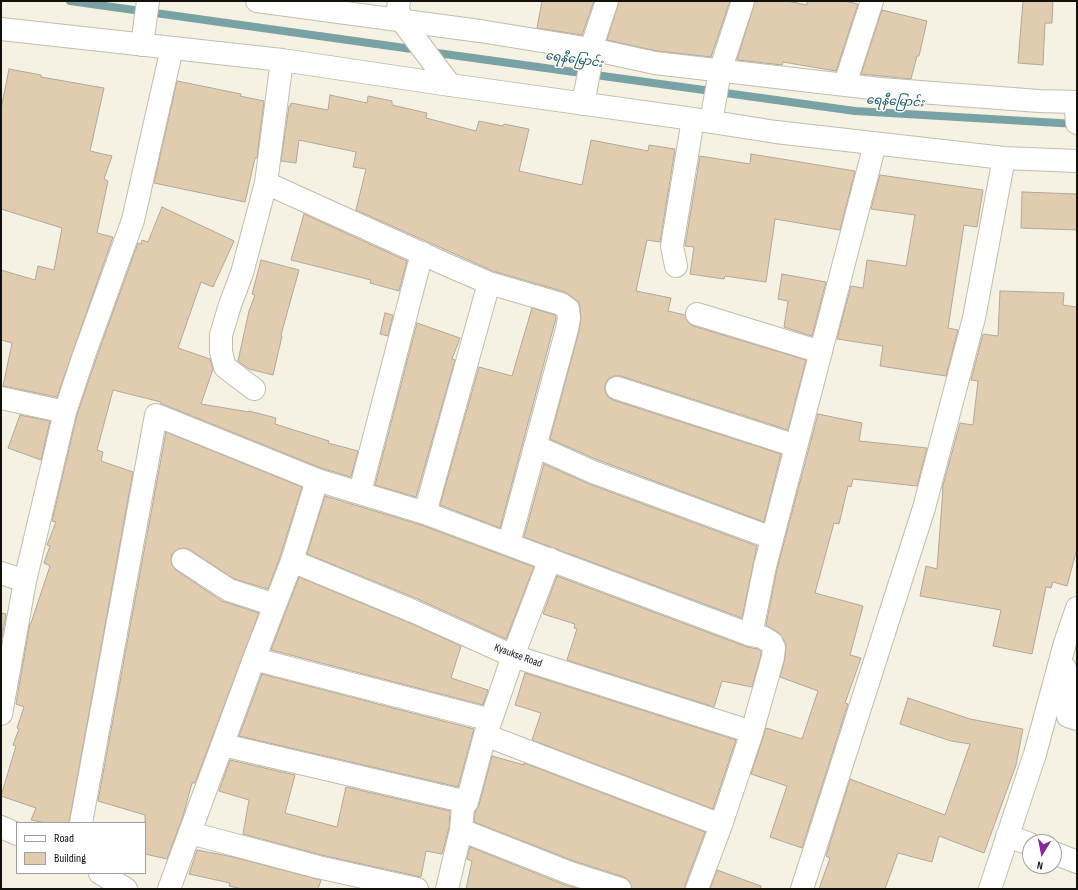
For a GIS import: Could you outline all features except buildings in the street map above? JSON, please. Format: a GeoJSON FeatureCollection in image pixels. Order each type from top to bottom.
{"type":"FeatureCollection","features":[{"type":"Feature","properties":{"kind":"street"},"geometry":{"type":"LineString","coordinates":[[142,42],[148,1]]}},
{"type":"Feature","properties":{"kind":"street"},"geometry":{"type":"LineString","coordinates":[[257,1],[403,17],[592,53],[720,74],[1039,101],[1076,109]]}},
{"type":"Feature","properties":{"kind":"street"},"geometry":{"type":"LineString","coordinates":[[584,99],[592,53],[607,1]]}},
{"type":"Feature","properties":{"kind":"street"},"geometry":{"type":"LineString","coordinates":[[676,266],[672,246],[673,239],[705,119],[743,1]]}},
{"type":"Feature","properties":{"kind":"street"},"geometry":{"type":"LineString","coordinates":[[845,84],[872,1]]}},
{"type":"Feature","properties":{"kind":"street"},"geometry":{"type":"LineString","coordinates":[[403,17],[448,82]]}},
{"type":"Feature","properties":{"kind":"street"},"geometry":{"type":"LineString","coordinates":[[1,29],[142,42],[172,48],[282,60],[584,99],[776,132],[1004,158],[1077,161]]}},
{"type":"Feature","properties":{"kind":"street"},"geometry":{"type":"LineString","coordinates":[[1,714],[3,687],[25,581],[65,412],[133,220],[172,48]]}},
{"type":"Feature","properties":{"kind":"street"},"geometry":{"type":"LineString","coordinates":[[254,388],[225,367],[221,352],[221,335],[242,273],[266,183],[282,60]]}},
{"type":"Feature","properties":{"kind":"street"},"geometry":{"type":"LineString","coordinates":[[751,635],[772,538],[875,144]]}},
{"type":"Feature","properties":{"kind":"street"},"geometry":{"type":"LineString","coordinates":[[802,889],[924,508],[974,318],[1004,158]]}},
{"type":"Feature","properties":{"kind":"street"},"geometry":{"type":"LineString","coordinates":[[266,183],[422,253],[446,266],[489,283],[561,304],[568,309],[568,324],[509,543]]}},
{"type":"Feature","properties":{"kind":"street"},"geometry":{"type":"LineString","coordinates":[[360,492],[422,253]]}},
{"type":"Feature","properties":{"kind":"street"},"geometry":{"type":"LineString","coordinates":[[425,513],[489,283]]}},
{"type":"Feature","properties":{"kind":"street"},"geometry":{"type":"LineString","coordinates":[[697,314],[821,352]]}},
{"type":"Feature","properties":{"kind":"street"},"geometry":{"type":"LineString","coordinates":[[617,388],[796,446]]}},
{"type":"Feature","properties":{"kind":"street"},"geometry":{"type":"LineString","coordinates":[[1,398],[65,412]]}},
{"type":"Feature","properties":{"kind":"street"},"geometry":{"type":"LineString","coordinates":[[81,822],[156,415],[317,480],[425,513],[509,543],[762,638],[772,644],[774,648],[773,657],[752,732],[722,825],[697,889]]}},
{"type":"Feature","properties":{"kind":"street"},"geometry":{"type":"LineString","coordinates":[[535,446],[592,472],[772,538]]}},
{"type":"Feature","properties":{"kind":"street"},"geometry":{"type":"LineString","coordinates":[[169,889],[292,561],[317,480]]}},
{"type":"Feature","properties":{"kind":"street"},"geometry":{"type":"LineString","coordinates":[[447,889],[461,830],[463,808],[467,802],[488,728],[513,656],[550,559]]}},
{"type":"Feature","properties":{"kind":"street"},"geometry":{"type":"LineString","coordinates":[[183,560],[229,590],[275,605]]}},
{"type":"Feature","properties":{"kind":"street","name":"Kyaukse Road"},"geometry":{"type":"LineString","coordinates":[[292,561],[415,612],[513,656],[752,732]]}},
{"type":"Feature","properties":{"kind":"street"},"geometry":{"type":"LineString","coordinates":[[1,573],[25,581]]}},
{"type":"Feature","properties":{"kind":"street"},"geometry":{"type":"LineString","coordinates":[[990,889],[1035,754],[1065,643],[1077,608]]}},
{"type":"Feature","properties":{"kind":"street"},"geometry":{"type":"LineString","coordinates":[[1065,643],[1066,700],[1068,716],[1077,719]]}},
{"type":"Feature","properties":{"kind":"street"},"geometry":{"type":"LineString","coordinates":[[254,659],[488,728],[722,825]]}},
{"type":"Feature","properties":{"kind":"street"},"geometry":{"type":"LineString","coordinates":[[223,745],[467,802]]}},
{"type":"Feature","properties":{"kind":"street"},"geometry":{"type":"LineString","coordinates":[[1,827],[16,834]]}},
{"type":"Feature","properties":{"kind":"street"},"geometry":{"type":"LineString","coordinates":[[461,830],[570,873],[620,889]]}},
{"type":"Feature","properties":{"kind":"street"},"geometry":{"type":"LineString","coordinates":[[190,833],[318,867],[417,889]]}},
{"type":"Feature","properties":{"kind":"street"},"geometry":{"type":"LineString","coordinates":[[1007,836],[1022,841]]}},
{"type":"Feature","properties":{"kind":"street"},"geometry":{"type":"LineString","coordinates":[[1062,856],[1077,862]]}},
{"type":"Feature","properties":{"kind":"street"},"geometry":{"type":"LineString","coordinates":[[102,874],[126,889]]}},
{"type":"Feature","properties":{"kind":"waterway","name":"ရေနီမြောင်း"},"geometry":{"type":"LineString","coordinates":[[70,1],[419,50]]}},
{"type":"Feature","properties":{"kind":"waterway","name":"ရေနီမြောင်း"},"geometry":{"type":"LineString","coordinates":[[430,52],[855,111],[1076,124]]}}]}
